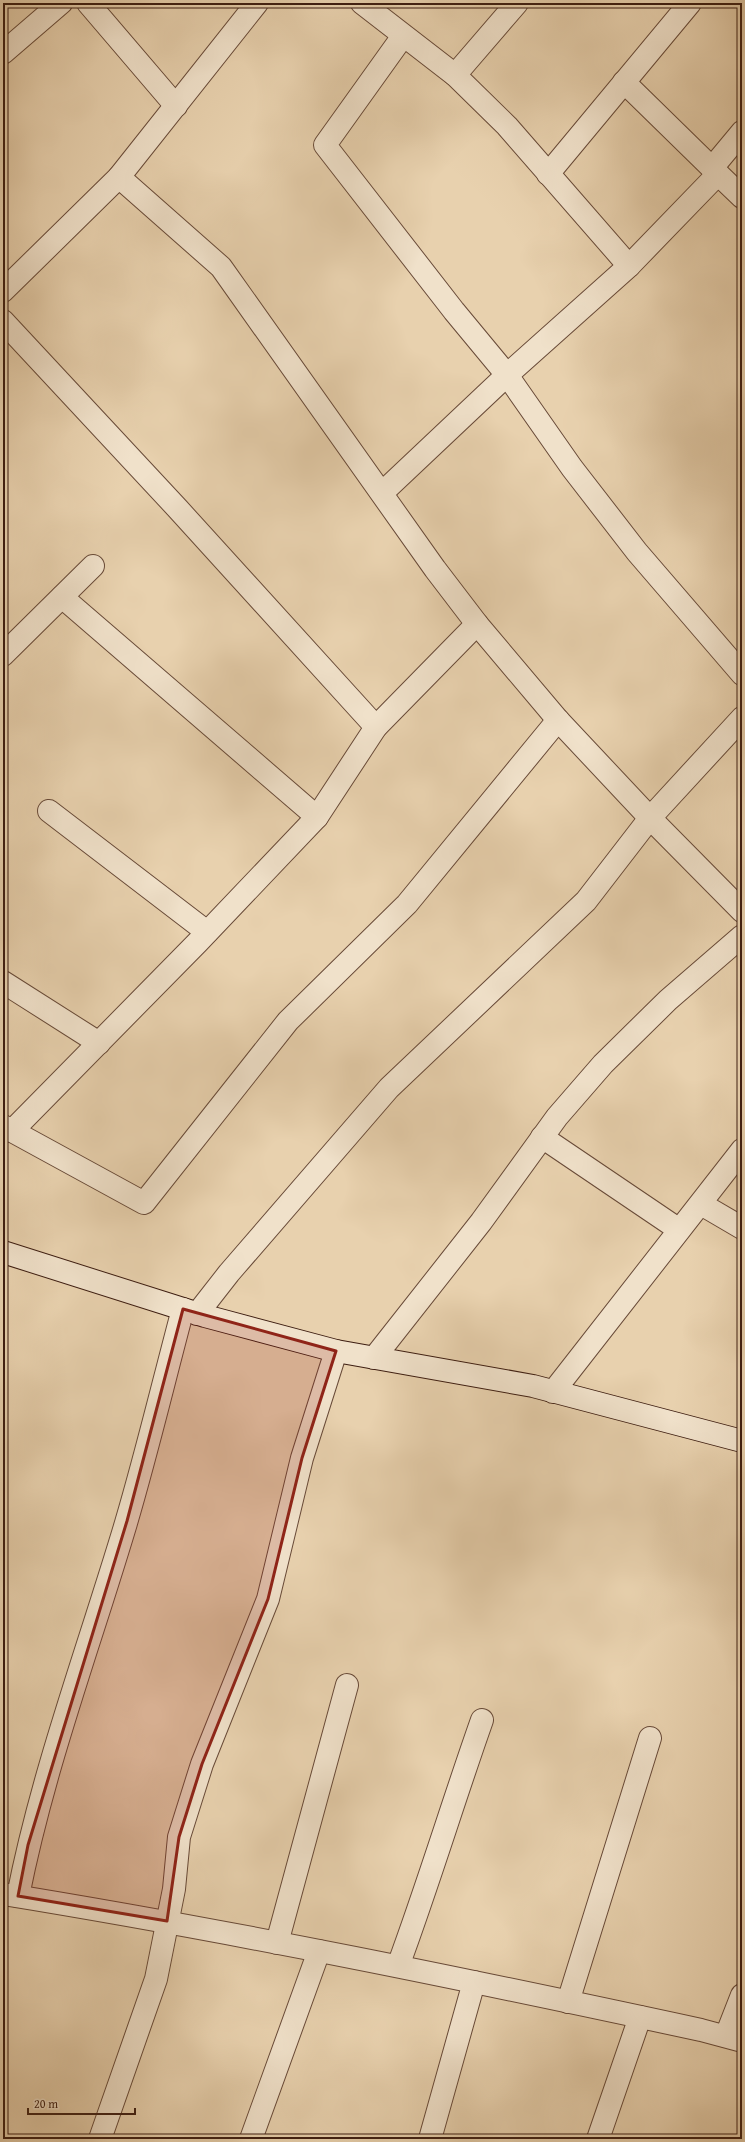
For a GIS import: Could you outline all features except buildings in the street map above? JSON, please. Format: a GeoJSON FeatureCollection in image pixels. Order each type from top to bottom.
{"type":"FeatureCollection","features":[{"type":"Feature","properties":{"kind":"street"},"geometry":{"type":"LineString","coordinates":[[3,53],[61,3]]}},
{"type":"Feature","properties":{"kind":"street"},"geometry":{"type":"LineString","coordinates":[[88,3],[176,106]]}},
{"type":"Feature","properties":{"kind":"street"},"geometry":{"type":"LineString","coordinates":[[3,291],[119,177],[257,3]]}},
{"type":"Feature","properties":{"kind":"street"},"geometry":{"type":"LineString","coordinates":[[362,3],[455,75],[507,126],[629,266]]}},
{"type":"Feature","properties":{"kind":"street"},"geometry":{"type":"LineString","coordinates":[[455,75],[517,3]]}},
{"type":"Feature","properties":{"kind":"street"},"geometry":{"type":"LineString","coordinates":[[548,174],[690,3]]}},
{"type":"Feature","properties":{"kind":"street"},"geometry":{"type":"LineString","coordinates":[[403,36],[325,145],[454,311],[507,375],[572,468],[637,552],[742,674]]}},
{"type":"Feature","properties":{"kind":"street"},"geometry":{"type":"LineString","coordinates":[[624,82],[742,196]]}},
{"type":"Feature","properties":{"kind":"street"},"geometry":{"type":"LineString","coordinates":[[382,493],[507,375],[629,266],[715,171],[742,132]]}},
{"type":"Feature","properties":{"kind":"street"},"geometry":{"type":"LineString","coordinates":[[119,177],[221,268],[435,569],[477,624],[558,720],[650,818],[742,911]]}},
{"type":"Feature","properties":{"kind":"street"},"geometry":{"type":"LineString","coordinates":[[3,321],[178,509],[376,727]]}},
{"type":"Feature","properties":{"kind":"street"},"geometry":{"type":"LineString","coordinates":[[3,655],[93,566]]}},
{"type":"Feature","properties":{"kind":"street"},"geometry":{"type":"LineString","coordinates":[[62,597],[317,817]]}},
{"type":"Feature","properties":{"kind":"street"},"geometry":{"type":"LineString","coordinates":[[477,624],[376,727],[317,817],[99,1042],[8,1129],[144,1203],[288,1021],[407,904],[558,720]]}},
{"type":"Feature","properties":{"kind":"street"},"geometry":{"type":"LineString","coordinates":[[742,718],[650,818],[586,901],[389,1088],[229,1273],[190,1311],[127,1521],[55,1751],[30,1838],[11,1895],[167,1921],[398,1966],[640,2017],[734,2039],[742,1995]]}},
{"type":"Feature","properties":{"kind":"street"},"geometry":{"type":"LineString","coordinates":[[49,811],[207,932]]}},
{"type":"Feature","properties":{"kind":"street"},"geometry":{"type":"LineString","coordinates":[[374,1358],[480,1222],[542,1137],[603,1064],[668,1000],[742,936]]}},
{"type":"Feature","properties":{"kind":"street"},"geometry":{"type":"LineString","coordinates":[[3,982],[99,1042]]}},
{"type":"Feature","properties":{"kind":"street"},"geometry":{"type":"LineString","coordinates":[[542,1137],[678,1229]]}},
{"type":"Feature","properties":{"kind":"street"},"geometry":{"type":"LineString","coordinates":[[552,1392],[678,1229],[701,1204],[742,1150]]}},
{"type":"Feature","properties":{"kind":"street"},"geometry":{"type":"LineString","coordinates":[[701,1204],[742,1228]]}},
{"type":"Feature","properties":{"kind":"street"},"geometry":{"type":"LineString","coordinates":[[3,1252],[190,1311],[336,1352],[533,1386],[742,1441]]}},
{"type":"Feature","properties":{"kind":"street"},"geometry":{"type":"LineString","coordinates":[[100,2139],[156,1979],[174,1889],[179,1836],[202,1764],[268,1599],[302,1458],[336,1352]]}},
{"type":"Feature","properties":{"kind":"street"},"geometry":{"type":"LineString","coordinates":[[277,1943],[347,1685]]}},
{"type":"Feature","properties":{"kind":"street"},"geometry":{"type":"LineString","coordinates":[[398,1966],[429,1883],[446,1825],[482,1720]]}},
{"type":"Feature","properties":{"kind":"street"},"geometry":{"type":"LineString","coordinates":[[568,2002],[650,1738]]}},
{"type":"Feature","properties":{"kind":"street"},"geometry":{"type":"LineString","coordinates":[[251,2139],[319,1951]]}},
{"type":"Feature","properties":{"kind":"street"},"geometry":{"type":"LineString","coordinates":[[430,2139],[474,1982]]}},
{"type":"Feature","properties":{"kind":"street"},"geometry":{"type":"LineString","coordinates":[[598,2139],[640,2017]]}},
{"type":"Feature","properties":{"kind":"highlighted area"},"geometry":{"type":"Polygon","coordinates":[[[183,1309],[336,1351],[302,1458],[268,1599],[202,1764],[179,1837],[167,1921],[18,1896],[28,1845],[127,1521],[183,1309]]]}}]}
